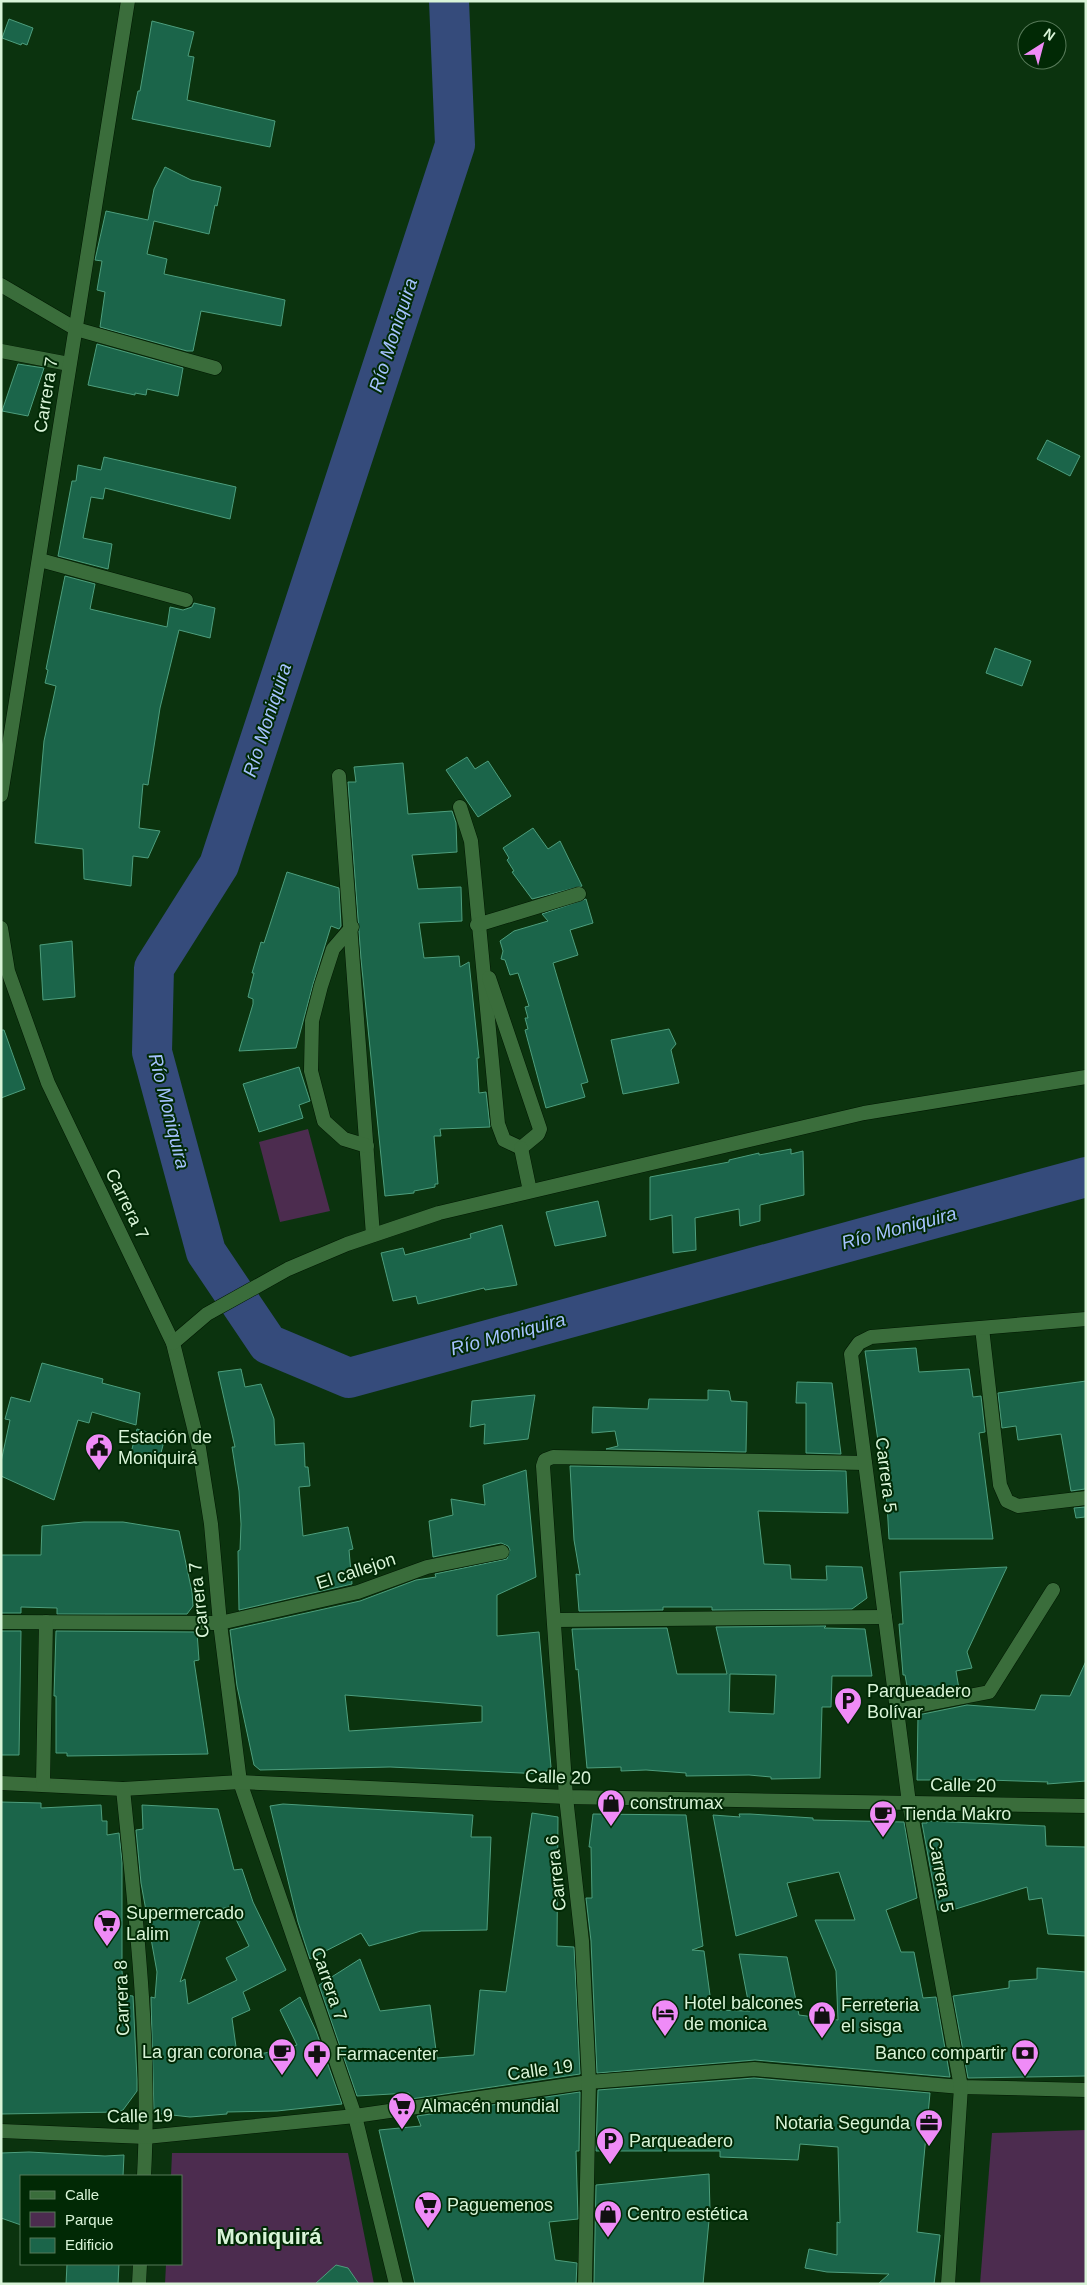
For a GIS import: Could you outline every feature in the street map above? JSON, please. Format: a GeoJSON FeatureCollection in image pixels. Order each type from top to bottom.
{"type":"FeatureCollection","features":[{"type":"Feature","properties":{"kind":"street","name":"Carrera 7"},"geometry":{"type":"LineString","coordinates":[[1,796],[128,1]]}},
{"type":"Feature","properties":{"kind":"street"},"geometry":{"type":"LineString","coordinates":[[1,285],[76,329],[215,368]]}},
{"type":"Feature","properties":{"kind":"street"},"geometry":{"type":"LineString","coordinates":[[1,351],[69,364]]}},
{"type":"Feature","properties":{"kind":"street"},"geometry":{"type":"LineString","coordinates":[[40,560],[186,600]]}},
{"type":"Feature","properties":{"kind":"street"},"geometry":{"type":"LineString","coordinates":[[339,776],[352,927],[373,1235]]}},
{"type":"Feature","properties":{"kind":"street"},"geometry":{"type":"LineString","coordinates":[[460,807],[471,841],[477,924],[498,1124],[504,1140],[521,1148]]}},
{"type":"Feature","properties":{"kind":"street"},"geometry":{"type":"LineString","coordinates":[[477,924],[579,894]]}},
{"type":"Feature","properties":{"kind":"street"},"geometry":{"type":"LineString","coordinates":[[352,927],[332,949],[321,986],[312,1021],[311,1070],[324,1121],[344,1139],[367,1146]]}},
{"type":"Feature","properties":{"kind":"street","name":"Carrera 7"},"geometry":{"type":"LineString","coordinates":[[1,928],[8,971],[48,1083],[173,1342],[199,1448],[211,1524],[220,1623],[240,1782],[355,2116],[396,2284]]}},
{"type":"Feature","properties":{"kind":"street"},"geometry":{"type":"LineString","coordinates":[[481,955],[540,1129],[538,1134],[521,1148]]}},
{"type":"Feature","properties":{"kind":"street"},"geometry":{"type":"LineString","coordinates":[[173,1342],[208,1314],[288,1269],[373,1235],[438,1212],[864,1113],[1086,1077]]}},
{"type":"Feature","properties":{"kind":"street"},"geometry":{"type":"LineString","coordinates":[[521,1148],[530,1191]]}},
{"type":"Feature","properties":{"kind":"street"},"geometry":{"type":"LineString","coordinates":[[1086,1319],[982,1328],[1000,1484],[1008,1501],[1018,1506],[1086,1498]]}},
{"type":"Feature","properties":{"kind":"street","name":"Carrera 5"},"geometry":{"type":"LineString","coordinates":[[948,2284],[961,2087],[909,1803],[851,1354],[859,1344],[871,1337],[982,1328]]}},
{"type":"Feature","properties":{"kind":"street","name":"Carrera 6"},"geometry":{"type":"LineString","coordinates":[[585,2284],[589,2082],[582,1941],[566,1797],[556,1620],[543,1466],[546,1460],[553,1457],[865,1463]]}},
{"type":"Feature","properties":{"kind":"street","name":"El callejon"},"geometry":{"type":"LineString","coordinates":[[1,1622],[220,1623],[358,1592],[427,1567],[502,1552]]}},
{"type":"Feature","properties":{"kind":"street"},"geometry":{"type":"LineString","coordinates":[[897,1710],[989,1692],[1053,1590]]}},
{"type":"Feature","properties":{"kind":"street"},"geometry":{"type":"LineString","coordinates":[[556,1620],[885,1617]]}},
{"type":"Feature","properties":{"kind":"street"},"geometry":{"type":"LineString","coordinates":[[43,1784],[46,1622]]}},
{"type":"Feature","properties":{"kind":"street","name":"Calle 20"},"geometry":{"type":"LineString","coordinates":[[1,1783],[123,1789],[240,1782],[566,1797],[1086,1806]]}},
{"type":"Feature","properties":{"kind":"street","name":"Carrera 8"},"geometry":{"type":"LineString","coordinates":[[123,1789],[140,1951],[146,2138],[144,2175]]}},
{"type":"Feature","properties":{"kind":"street","name":"Calle 19"},"geometry":{"type":"LineString","coordinates":[[1,2131],[146,2138],[355,2116],[589,2082],[754,2068],[961,2087],[1086,2090]]}},
{"type":"Feature","properties":{"kind":"street"},"geometry":{"type":"LineString","coordinates":[[139,2284],[140,2265]]}},
{"type":"Feature","properties":{"kind":"green space"},"geometry":{"type":"Polygon","coordinates":[[[308,1129],[330,1211],[280,1222],[259,1142],[308,1129]]]}},
{"type":"Feature","properties":{"kind":"green space"},"geometry":{"type":"Polygon","coordinates":[[[1086,2130],[1086,2284],[980,2284],[992,2133],[1086,2130]]]}},
{"type":"Feature","properties":{"kind":"green space"},"geometry":{"type":"Polygon","coordinates":[[[172,2153],[348,2153],[374,2284],[165,2284],[166,2265],[182,2265],[182,2175],[171,2175],[172,2153]]]}},
{"type":"Feature","properties":{"kind":"building"},"geometry":{"type":"Polygon","coordinates":[[[9,19],[33,28],[27,45],[22,43],[21,45],[2,38],[9,19]]]}},
{"type":"Feature","properties":{"kind":"building"},"geometry":{"type":"Polygon","coordinates":[[[152,21],[194,32],[188,56],[194,57],[187,100],[275,121],[270,147],[132,119],[138,91],[140,91],[152,21]]]}},
{"type":"Feature","properties":{"kind":"building"},"geometry":{"type":"Polygon","coordinates":[[[165,167],[191,180],[221,187],[209,234],[154,221],[147,254],[167,259],[164,274],[285,300],[281,326],[201,311],[193,351],[100,327],[105,292],[97,290],[102,261],[95,260],[106,211],[148,220],[154,189],[165,167]]]}},
{"type":"Feature","properties":{"kind":"building"},"geometry":{"type":"Polygon","coordinates":[[[97,344],[183,368],[178,396],[147,389],[146,395],[135,393],[135,395],[88,385],[97,344]]]}},
{"type":"Feature","properties":{"kind":"building"},"geometry":{"type":"Polygon","coordinates":[[[18,364],[44,368],[28,416],[2,411],[18,364]]]}},
{"type":"Feature","properties":{"kind":"building"},"geometry":{"type":"Polygon","coordinates":[[[1047,440],[1080,456],[1070,476],[1037,459],[1047,440]]]}},
{"type":"Feature","properties":{"kind":"building"},"geometry":{"type":"Polygon","coordinates":[[[104,457],[236,487],[230,519],[105,488],[103,499],[91,497],[83,538],[112,544],[108,569],[58,556],[72,481],[76,481],[78,465],[101,470],[104,457]]]}},
{"type":"Feature","properties":{"kind":"building"},"geometry":{"type":"Polygon","coordinates":[[[65,576],[95,584],[90,609],[167,627],[170,607],[183,610],[192,607],[194,603],[215,608],[210,638],[179,630],[160,708],[148,785],[143,784],[139,828],[160,831],[148,858],[133,856],[131,886],[84,879],[83,849],[35,843],[44,741],[56,686],[45,683],[48,670],[46,669],[65,576]]]}},
{"type":"Feature","properties":{"kind":"building"},"geometry":{"type":"Polygon","coordinates":[[[995,648],[1031,661],[1022,686],[986,673],[995,648]]]}},
{"type":"Feature","properties":{"kind":"building"},"geometry":{"type":"Polygon","coordinates":[[[467,757],[475,769],[488,761],[511,796],[478,817],[446,770],[467,757]]]}},
{"type":"Feature","properties":{"kind":"building"},"geometry":{"type":"Polygon","coordinates":[[[403,763],[408,814],[452,811],[456,823],[457,852],[412,855],[418,889],[461,887],[462,921],[419,923],[424,958],[459,956],[460,967],[469,962],[479,1058],[477,1058],[479,1093],[486,1092],[490,1127],[440,1129],[441,1136],[434,1136],[438,1184],[435,1184],[435,1187],[414,1191],[414,1193],[385,1196],[361,959],[348,782],[356,782],[354,767],[403,763]]]}},
{"type":"Feature","properties":{"kind":"building"},"geometry":{"type":"Polygon","coordinates":[[[533,828],[548,849],[560,841],[582,886],[532,899],[512,872],[514,871],[507,860],[509,858],[503,848],[533,828]]]}},
{"type":"Feature","properties":{"kind":"building"},"geometry":{"type":"Polygon","coordinates":[[[287,872],[339,888],[341,926],[339,929],[331,926],[296,1048],[239,1051],[253,1004],[253,999],[248,997],[254,973],[252,973],[261,942],[264,943],[287,872]]]}},
{"type":"Feature","properties":{"kind":"building"},"geometry":{"type":"Polygon","coordinates":[[[586,899],[593,923],[570,930],[578,955],[553,963],[588,1082],[581,1084],[585,1097],[546,1108],[525,1030],[528,1029],[525,1018],[528,1018],[525,1007],[529,1006],[518,973],[510,975],[505,960],[501,959],[503,951],[500,941],[514,931],[548,921],[542,914],[586,899]]]}},
{"type":"Feature","properties":{"kind":"building"},"geometry":{"type":"Polygon","coordinates":[[[72,941],[75,997],[43,1000],[40,945],[72,941]]]}},
{"type":"Feature","properties":{"kind":"building"},"geometry":{"type":"Polygon","coordinates":[[[669,1029],[676,1044],[671,1050],[679,1083],[623,1094],[611,1040],[669,1029]]]}},
{"type":"Feature","properties":{"kind":"building"},"geometry":{"type":"Polygon","coordinates":[[[1,1030],[4,1030],[25,1089],[1,1098],[1,1030]]]}},
{"type":"Feature","properties":{"kind":"building"},"geometry":{"type":"Polygon","coordinates":[[[299,1067],[310,1101],[299,1105],[303,1118],[259,1132],[243,1084],[299,1067]]]}},
{"type":"Feature","properties":{"kind":"building"},"geometry":{"type":"Polygon","coordinates":[[[791,1149],[791,1154],[803,1151],[804,1195],[760,1205],[760,1221],[740,1226],[739,1209],[695,1218],[696,1250],[673,1253],[672,1215],[650,1220],[650,1177],[729,1162],[729,1160],[759,1153],[759,1155],[791,1149]]]}},
{"type":"Feature","properties":{"kind":"building"},"geometry":{"type":"Polygon","coordinates":[[[598,1201],[606,1236],[555,1246],[546,1212],[598,1201]]]}},
{"type":"Feature","properties":{"kind":"building"},"geometry":{"type":"Polygon","coordinates":[[[502,1225],[517,1285],[485,1290],[484,1288],[418,1304],[416,1296],[393,1301],[381,1253],[403,1248],[405,1255],[471,1238],[470,1234],[502,1225]]]}},
{"type":"Feature","properties":{"kind":"building"},"geometry":{"type":"Polygon","coordinates":[[[916,1348],[919,1372],[969,1369],[973,1397],[981,1396],[985,1432],[979,1433],[993,1539],[889,1539],[887,1503],[865,1351],[916,1348]]]}},
{"type":"Feature","properties":{"kind":"building"},"geometry":{"type":"Polygon","coordinates":[[[42,1363],[103,1379],[102,1383],[140,1393],[136,1425],[92,1412],[89,1423],[78,1420],[54,1500],[1,1476],[1,1462],[10,1420],[5,1419],[11,1397],[30,1402],[42,1363]]]}},
{"type":"Feature","properties":{"kind":"building"},"geometry":{"type":"Polygon","coordinates":[[[241,1369],[245,1387],[261,1384],[274,1419],[275,1445],[304,1443],[305,1467],[308,1467],[310,1486],[299,1487],[303,1536],[348,1527],[353,1549],[349,1550],[352,1584],[239,1610],[238,1551],[240,1550],[241,1524],[239,1491],[232,1447],[235,1447],[218,1372],[241,1369]]]}},
{"type":"Feature","properties":{"kind":"building"},"geometry":{"type":"Polygon","coordinates":[[[1086,1381],[1085,1489],[1071,1491],[1061,1434],[1018,1440],[1016,1426],[1002,1428],[998,1393],[1086,1381]]]}},
{"type":"Feature","properties":{"kind":"building"},"geometry":{"type":"Polygon","coordinates":[[[797,1382],[832,1383],[841,1454],[806,1453],[806,1403],[796,1403],[797,1382]]]}},
{"type":"Feature","properties":{"kind":"building"},"geometry":{"type":"Polygon","coordinates":[[[708,1390],[729,1391],[731,1401],[747,1402],[746,1452],[606,1449],[618,1446],[615,1431],[592,1433],[593,1407],[648,1409],[649,1399],[708,1400],[708,1390]]]}},
{"type":"Feature","properties":{"kind":"building"},"geometry":{"type":"Polygon","coordinates":[[[535,1395],[528,1439],[484,1444],[485,1424],[470,1427],[472,1401],[535,1395]]]}},
{"type":"Feature","properties":{"kind":"building"},"geometry":{"type":"Polygon","coordinates":[[[137,1429],[165,1437],[159,1461],[131,1453],[137,1429]]]}},
{"type":"Feature","properties":{"kind":"building"},"geometry":{"type":"Polygon","coordinates":[[[570,1466],[846,1471],[848,1513],[758,1511],[764,1564],[790,1565],[791,1579],[827,1580],[826,1566],[862,1567],[867,1598],[852,1609],[712,1610],[712,1607],[663,1607],[663,1610],[579,1611],[576,1574],[580,1575],[574,1540],[570,1466]]]}},
{"type":"Feature","properties":{"kind":"building"},"geometry":{"type":"Polygon","coordinates":[[[526,1470],[536,1577],[497,1595],[497,1636],[539,1632],[551,1767],[543,1774],[390,1767],[260,1770],[254,1765],[237,1686],[230,1630],[360,1601],[416,1580],[436,1577],[435,1574],[507,1559],[510,1550],[508,1546],[501,1543],[433,1557],[429,1521],[453,1515],[451,1499],[485,1505],[483,1485],[526,1470]],[[345,1695],[349,1731],[482,1722],[482,1706],[345,1695]]]}},
{"type":"Feature","properties":{"kind":"building"},"geometry":{"type":"Polygon","coordinates":[[[1085,1507],[1085,1517],[1076,1518],[1074,1508],[1085,1507]]]}},
{"type":"Feature","properties":{"kind":"building"},"geometry":{"type":"Polygon","coordinates":[[[84,1522],[123,1522],[179,1531],[192,1592],[193,1606],[187,1614],[57,1614],[57,1608],[21,1607],[21,1613],[1,1613],[1,1555],[41,1555],[42,1526],[84,1522]]]}},
{"type":"Feature","properties":{"kind":"building"},"geometry":{"type":"Polygon","coordinates":[[[1007,1567],[967,1652],[972,1668],[956,1671],[959,1689],[909,1697],[905,1675],[903,1675],[899,1624],[903,1624],[900,1572],[1007,1567]]]}},
{"type":"Feature","properties":{"kind":"building"},"geometry":{"type":"Polygon","coordinates":[[[826,1626],[824,1628],[865,1629],[872,1676],[832,1676],[831,1707],[822,1707],[820,1778],[771,1779],[771,1777],[749,1775],[686,1776],[686,1773],[646,1770],[621,1771],[621,1767],[587,1768],[578,1669],[576,1670],[572,1629],[667,1628],[677,1674],[727,1674],[716,1627],[826,1626]],[[730,1674],[729,1712],[774,1714],[776,1675],[730,1674]]]}},
{"type":"Feature","properties":{"kind":"building"},"geometry":{"type":"Polygon","coordinates":[[[1,1631],[21,1631],[19,1755],[1,1755],[1,1631]]]}},
{"type":"Feature","properties":{"kind":"building"},"geometry":{"type":"Polygon","coordinates":[[[56,1631],[197,1632],[199,1660],[194,1661],[208,1754],[67,1756],[67,1753],[56,1753],[56,1696],[54,1696],[56,1631]]]}},
{"type":"Feature","properties":{"kind":"building"},"geometry":{"type":"Polygon","coordinates":[[[1086,1661],[1086,1781],[1047,1784],[1048,1782],[917,1780],[918,1715],[967,1705],[1035,1710],[1041,1695],[1070,1696],[1086,1661]]]}},
{"type":"Feature","properties":{"kind":"building"},"geometry":{"type":"Polygon","coordinates":[[[1,1802],[41,1803],[41,1808],[101,1805],[102,1821],[107,1821],[107,1835],[119,1833],[122,1862],[122,1971],[124,1995],[133,1996],[137,2091],[123,2110],[118,2112],[1,2114],[1,1802]]]}},
{"type":"Feature","properties":{"kind":"building"},"geometry":{"type":"Polygon","coordinates":[[[283,1804],[473,1815],[471,1837],[491,1837],[487,1930],[421,1931],[369,1946],[361,1933],[310,1959],[298,1922],[270,1806],[283,1804]]]}},
{"type":"Feature","properties":{"kind":"building"},"geometry":{"type":"Polygon","coordinates":[[[142,1805],[218,1809],[234,1870],[242,1869],[253,1902],[286,1970],[243,1992],[250,2010],[232,2018],[237,2054],[265,2053],[297,2045],[280,2010],[300,1997],[316,2031],[342,2104],[277,2111],[227,2112],[227,2114],[190,2117],[154,2113],[151,1997],[155,1998],[157,1972],[141,1883],[136,1830],[143,1829],[142,1805]],[[230,1907],[203,1912],[180,1982],[185,1979],[188,2004],[237,1980],[226,1958],[249,1946],[230,1907]]]}},
{"type":"Feature","properties":{"kind":"building"},"geometry":{"type":"Polygon","coordinates":[[[532,1813],[558,1817],[557,1946],[574,1947],[580,2074],[411,2099],[409,2093],[357,2096],[319,1985],[360,1959],[380,2011],[430,2005],[437,2058],[474,2055],[480,1990],[506,1992],[532,1813]]]}},
{"type":"Feature","properties":{"kind":"building"},"geometry":{"type":"Polygon","coordinates":[[[593,1814],[686,1815],[703,1946],[692,1950],[704,1951],[712,2010],[750,2011],[739,1954],[787,1957],[799,2015],[838,2020],[836,1971],[815,1920],[855,1920],[839,1872],[787,1883],[797,1916],[736,1936],[713,1815],[740,1817],[739,1814],[750,1814],[813,1818],[813,1820],[904,1822],[917,1898],[886,1910],[901,1952],[914,1952],[923,1998],[936,1997],[950,2077],[755,2060],[597,2073],[591,1941],[586,1898],[592,1898],[591,1847],[589,1847],[593,1814]]]}},
{"type":"Feature","properties":{"kind":"building"},"geometry":{"type":"Polygon","coordinates":[[[927,1821],[1045,1826],[1046,1846],[1086,1847],[1086,1936],[1048,1934],[1042,1898],[1029,1900],[1027,1887],[946,1912],[946,1910],[938,1910],[922,1823],[927,1823],[927,1821]]]}},
{"type":"Feature","properties":{"kind":"building"},"geometry":{"type":"Polygon","coordinates":[[[1037,1968],[1086,1972],[1086,2076],[968,2078],[953,1996],[1009,1988],[1009,1981],[1037,1979],[1037,1968]]]}},
{"type":"Feature","properties":{"kind":"building"},"geometry":{"type":"Polygon","coordinates":[[[754,2078],[930,2093],[917,2232],[940,2235],[934,2284],[878,2284],[889,2274],[827,2272],[805,2268],[809,2249],[837,2255],[837,2222],[840,2223],[838,2147],[800,2144],[798,2160],[720,2157],[720,2151],[596,2151],[598,2090],[754,2078]]]}},
{"type":"Feature","properties":{"kind":"building"},"geometry":{"type":"Polygon","coordinates":[[[580,2092],[579,2151],[576,2151],[578,2219],[549,2222],[555,2260],[577,2263],[576,2284],[415,2284],[379,2130],[421,2126],[417,2116],[580,2092]]]}},
{"type":"Feature","properties":{"kind":"building"},"geometry":{"type":"Polygon","coordinates":[[[1,2153],[124,2155],[123,2175],[20,2175],[20,2225],[1,2218],[1,2153]]]}},
{"type":"Feature","properties":{"kind":"building"},"geometry":{"type":"Polygon","coordinates":[[[709,2174],[710,2210],[703,2284],[594,2284],[596,2185],[709,2174]]]}},
{"type":"Feature","properties":{"kind":"building"},"geometry":{"type":"Polygon","coordinates":[[[67,2265],[119,2265],[118,2284],[66,2284],[67,2265]]]}},
{"type":"Feature","properties":{"kind":"building"},"geometry":{"type":"Polygon","coordinates":[[[336,2265],[348,2268],[359,2284],[315,2284],[336,2265]]]}},
{"type":"Feature","properties":{"kind":"waterway","name":"Río Moniquira"},"geometry":{"type":"LineString","coordinates":[[449,1],[455,145],[219,865],[154,968],[152,1052],[206,1252],[268,1344],[349,1378],[1086,1177]]}},
{"type":"Feature","properties":{"kind":"place","name":"Estación de Moniquirá"},"geometry":{"type":"Point","coordinates":[99,1471]}},
{"type":"Feature","properties":{"kind":"place","name":"Parqueadero Bolívar"},"geometry":{"type":"Point","coordinates":[848,1725]}},
{"type":"Feature","properties":{"kind":"place","name":"construmax"},"geometry":{"type":"Point","coordinates":[611,1827]}},
{"type":"Feature","properties":{"kind":"place","name":"Tienda Makro"},"geometry":{"type":"Point","coordinates":[883,1838]}},
{"type":"Feature","properties":{"kind":"place","name":"Supermercado Lalim"},"geometry":{"type":"Point","coordinates":[107,1947]}},
{"type":"Feature","properties":{"kind":"place","name":"Hotel balcones de monica"},"geometry":{"type":"Point","coordinates":[665,2037]}},
{"type":"Feature","properties":{"kind":"place","name":"Ferreteria el sisga"},"geometry":{"type":"Point","coordinates":[822,2039]}},
{"type":"Feature","properties":{"kind":"place","name":"La gran corona"},"geometry":{"type":"Point","coordinates":[282,2076]}},
{"type":"Feature","properties":{"kind":"place","name":"Banco compartir"},"geometry":{"type":"Point","coordinates":[1025,2077]}},
{"type":"Feature","properties":{"kind":"place","name":"Farmacenter"},"geometry":{"type":"Point","coordinates":[317,2078]}},
{"type":"Feature","properties":{"kind":"place","name":"Almacén mundial"},"geometry":{"type":"Point","coordinates":[402,2130]}},
{"type":"Feature","properties":{"kind":"place","name":"Notaria Segunda"},"geometry":{"type":"Point","coordinates":[929,2147]}},
{"type":"Feature","properties":{"kind":"place","name":"Parqueadero"},"geometry":{"type":"Point","coordinates":[610,2165]}},
{"type":"Feature","properties":{"kind":"place","name":"Paguemenos"},"geometry":{"type":"Point","coordinates":[428,2229]}},
{"type":"Feature","properties":{"kind":"place","name":"Centro estética"},"geometry":{"type":"Point","coordinates":[608,2238]}},
{"type":"Feature","properties":{"kind":"district","name":"Moniquirá"},"geometry":{"type":"Point","coordinates":[269,2236]}}]}
